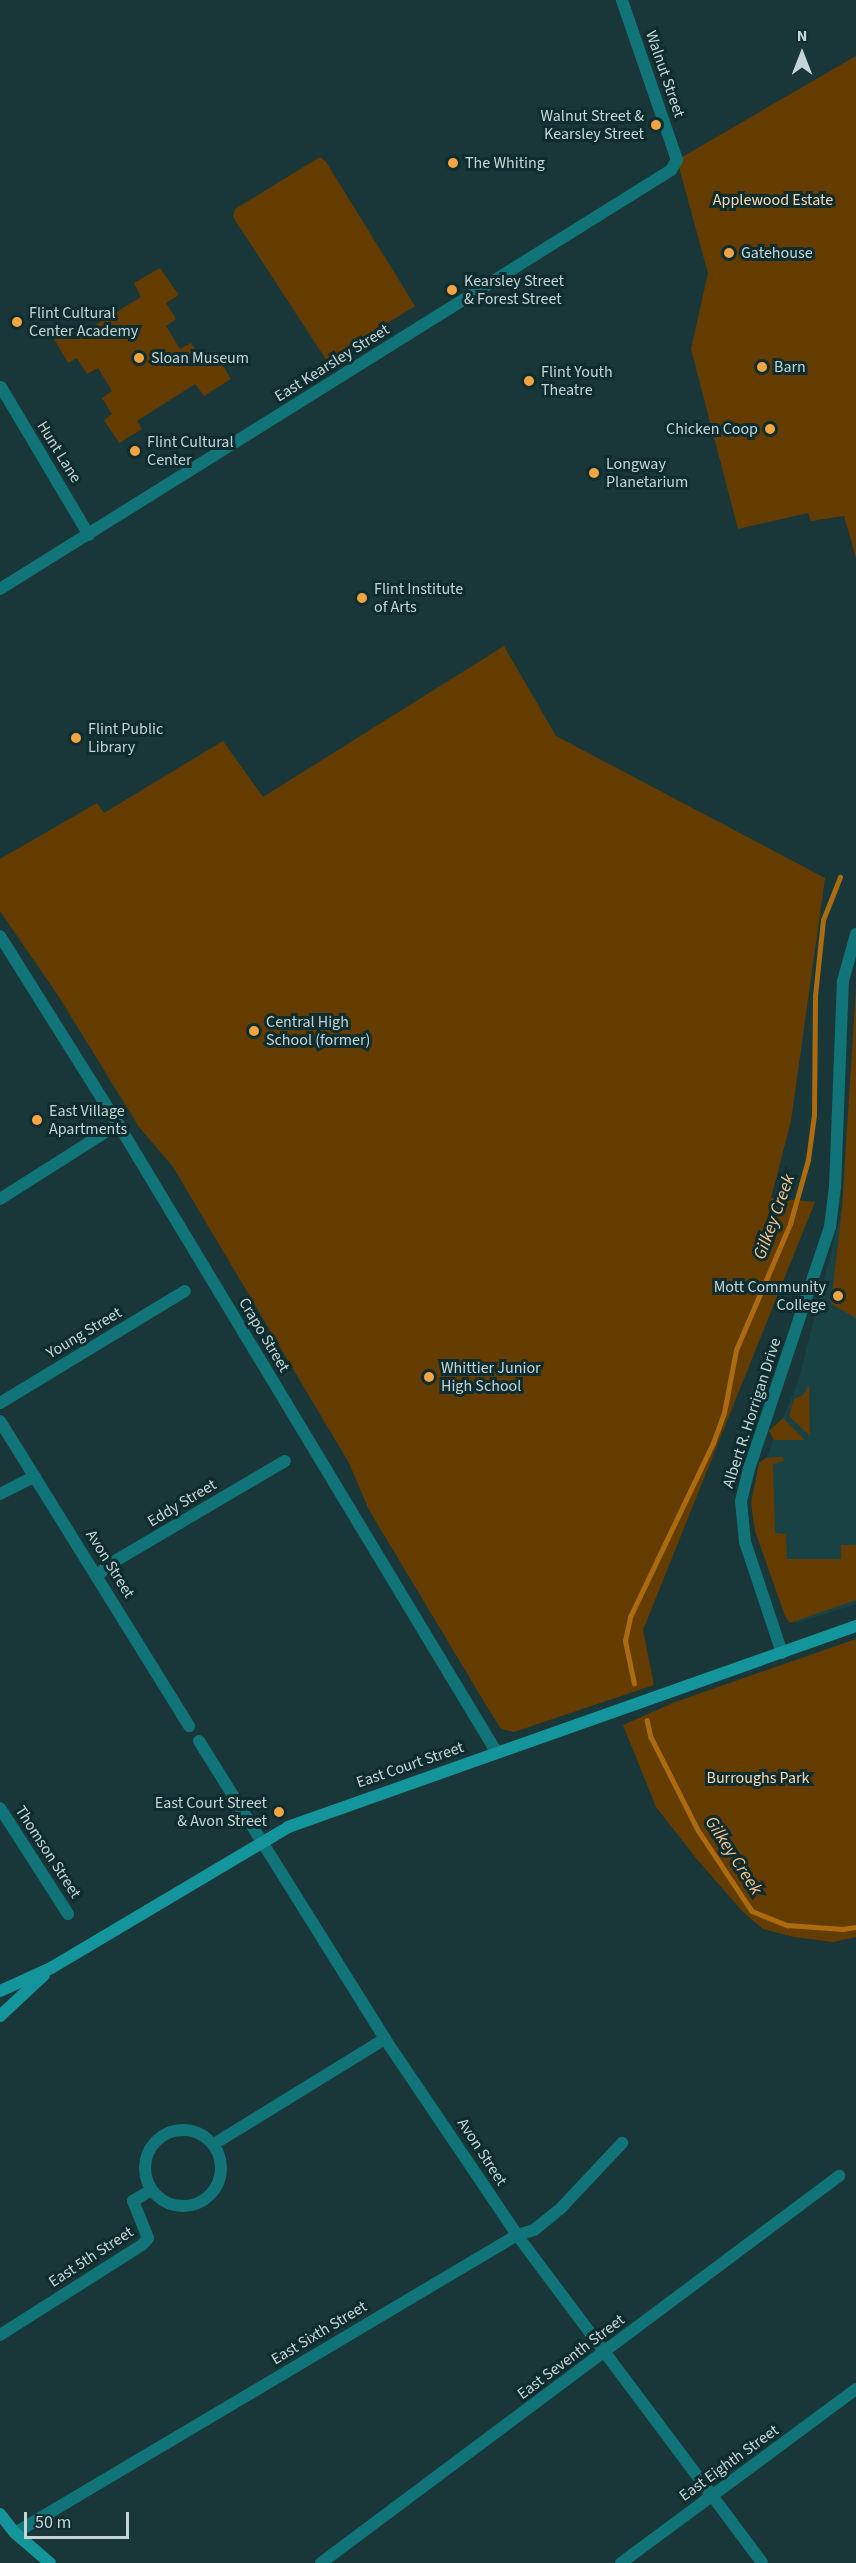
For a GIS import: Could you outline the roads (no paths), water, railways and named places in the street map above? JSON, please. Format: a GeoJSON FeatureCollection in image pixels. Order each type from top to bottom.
{"type":"FeatureCollection","features":[{"type":"Feature","properties":{"kind":"main road","name":"East Court Street"},"geometry":{"type":"LineString","coordinates":[[0,1991],[51,1968],[260,1841],[316,1816],[856,1626]]}},
{"type":"Feature","properties":{"kind":"main road"},"geometry":{"type":"LineString","coordinates":[[0,2016],[51,1968]]}},
{"type":"Feature","properties":{"kind":"main road"},"geometry":{"type":"LineString","coordinates":[[0,2514],[15,2533],[50,2563]]}},
{"type":"Feature","properties":{"kind":"street","name":"Walnut Street"},"geometry":{"type":"LineString","coordinates":[[622,0],[677,160]]}},
{"type":"Feature","properties":{"kind":"street","name":"East Kearsley Street"},"geometry":{"type":"LineString","coordinates":[[0,589],[447,308],[655,181],[671,170],[677,160]]}},
{"type":"Feature","properties":{"kind":"street","name":"Hunt Lane"},"geometry":{"type":"LineString","coordinates":[[1,387],[89,535]]}},
{"type":"Feature","properties":{"kind":"street","name":"Albert R. Horrigan Drive"},"geometry":{"type":"LineString","coordinates":[[782,1653],[741,1529],[741,1501],[749,1468],[830,1227],[835,1186],[843,981],[856,934]]}},
{"type":"Feature","properties":{"kind":"street","name":"Crapo Street"},"geometry":{"type":"LineString","coordinates":[[0,936],[118,1124],[497,1753]]}},
{"type":"Feature","properties":{"kind":"street"},"geometry":{"type":"LineString","coordinates":[[0,1199],[118,1124]]}},
{"type":"Feature","properties":{"kind":"street","name":"Young Street"},"geometry":{"type":"LineString","coordinates":[[0,1402],[185,1291]]}},
{"type":"Feature","properties":{"kind":"street","name":"Avon Street"},"geometry":{"type":"LineString","coordinates":[[0,1420],[98,1575],[189,1726]]}},
{"type":"Feature","properties":{"kind":"street","name":"Eddy Street"},"geometry":{"type":"LineString","coordinates":[[98,1575],[110,1564],[285,1461]]}},
{"type":"Feature","properties":{"kind":"street"},"geometry":{"type":"LineString","coordinates":[[0,1494],[35,1476]]}},
{"type":"Feature","properties":{"kind":"street","name":"Avon Street"},"geometry":{"type":"LineString","coordinates":[[199,1741],[386,2039],[517,2235],[762,2563]]}},
{"type":"Feature","properties":{"kind":"street","name":"Thomson Street"},"geometry":{"type":"LineString","coordinates":[[0,1809],[68,1914]]}},
{"type":"Feature","properties":{"kind":"street"},"geometry":{"type":"LineString","coordinates":[[214,2144],[386,2039]]}},
{"type":"Feature","properties":{"kind":"street"},"geometry":{"type":"LineString","coordinates":[[178,2129],[188,2130],[198,2132],[214,2144],[221,2163],[219,2183],[206,2199],[186,2206],[166,2203],[151,2190],[144,2171],[147,2151],[160,2136],[178,2129]]}},
{"type":"Feature","properties":{"kind":"street","name":"East Sixth Street"},"geometry":{"type":"LineString","coordinates":[[15,2533],[517,2235],[534,2230],[562,2207],[622,2143]]}},
{"type":"Feature","properties":{"kind":"street","name":"East Seventh Street"},"geometry":{"type":"LineString","coordinates":[[321,2563],[839,2176]]}},
{"type":"Feature","properties":{"kind":"street","name":"East 5th Street"},"geometry":{"type":"LineString","coordinates":[[0,2335],[142,2245],[148,2238],[133,2201],[151,2190]]}},
{"type":"Feature","properties":{"kind":"street","name":"East Eighth Street"},"geometry":{"type":"LineString","coordinates":[[621,2563],[856,2389]]}},
{"type":"Feature","properties":{"kind":"waterway","name":"Gilkey Creek"},"geometry":{"type":"LineString","coordinates":[[634,1684],[625,1641],[630,1617],[713,1443],[724,1413],[736,1350],[790,1224],[808,1160],[814,1115],[815,996],[823,920],[840,877]]}},
{"type":"Feature","properties":{"kind":"waterway","name":"Gilkey Creek"},"geometry":{"type":"LineString","coordinates":[[647,1720],[651,1737],[698,1830],[752,1911],[787,1925],[843,1929],[856,1927]]}},
{"type":"Feature","properties":{"kind":"place","name":"Walnut Street & Kearsley Street"},"geometry":{"type":"Point","coordinates":[656,125]}},
{"type":"Feature","properties":{"kind":"place","name":"The Whiting"},"geometry":{"type":"Point","coordinates":[453,163]}},
{"type":"Feature","properties":{"kind":"place","name":"Gatehouse"},"geometry":{"type":"Point","coordinates":[729,253]}},
{"type":"Feature","properties":{"kind":"place","name":"Kearsley Street & Forest Street"},"geometry":{"type":"Point","coordinates":[452,290]}},
{"type":"Feature","properties":{"kind":"place","name":"Flint Cultural Center Academy"},"geometry":{"type":"Point","coordinates":[17,322]}},
{"type":"Feature","properties":{"kind":"place","name":"Sloan Museum"},"geometry":{"type":"Point","coordinates":[139,358]}},
{"type":"Feature","properties":{"kind":"place","name":"Barn"},"geometry":{"type":"Point","coordinates":[762,367]}},
{"type":"Feature","properties":{"kind":"place","name":"Flint Youth Theatre"},"geometry":{"type":"Point","coordinates":[529,381]}},
{"type":"Feature","properties":{"kind":"place","name":"Chicken Coop"},"geometry":{"type":"Point","coordinates":[770,429]}},
{"type":"Feature","properties":{"kind":"place","name":"Flint Cultural Center"},"geometry":{"type":"Point","coordinates":[135,451]}},
{"type":"Feature","properties":{"kind":"place","name":"Longway Planetarium"},"geometry":{"type":"Point","coordinates":[594,473]}},
{"type":"Feature","properties":{"kind":"place","name":"Flint Institute of Arts"},"geometry":{"type":"Point","coordinates":[362,598]}},
{"type":"Feature","properties":{"kind":"place","name":"Flint Public Library"},"geometry":{"type":"Point","coordinates":[76,738]}},
{"type":"Feature","properties":{"kind":"place","name":"Central High School (former)"},"geometry":{"type":"Point","coordinates":[254,1031]}},
{"type":"Feature","properties":{"kind":"place","name":"East Village Apartments"},"geometry":{"type":"Point","coordinates":[37,1120]}},
{"type":"Feature","properties":{"kind":"place","name":"Mott Community College"},"geometry":{"type":"Point","coordinates":[838,1296]}},
{"type":"Feature","properties":{"kind":"place","name":"Whittier Junior High School"},"geometry":{"type":"Point","coordinates":[429,1377]}},
{"type":"Feature","properties":{"kind":"place","name":"East Court Street & Avon Street"},"geometry":{"type":"Point","coordinates":[279,1812]}},
{"type":"Feature","properties":{"kind":"park label","name":"Applewood Estate"},"geometry":{"type":"Point","coordinates":[773,200]}},
{"type":"Feature","properties":{"kind":"park label","name":"Burroughs Park"},"geometry":{"type":"Point","coordinates":[758,1778]}}]}
